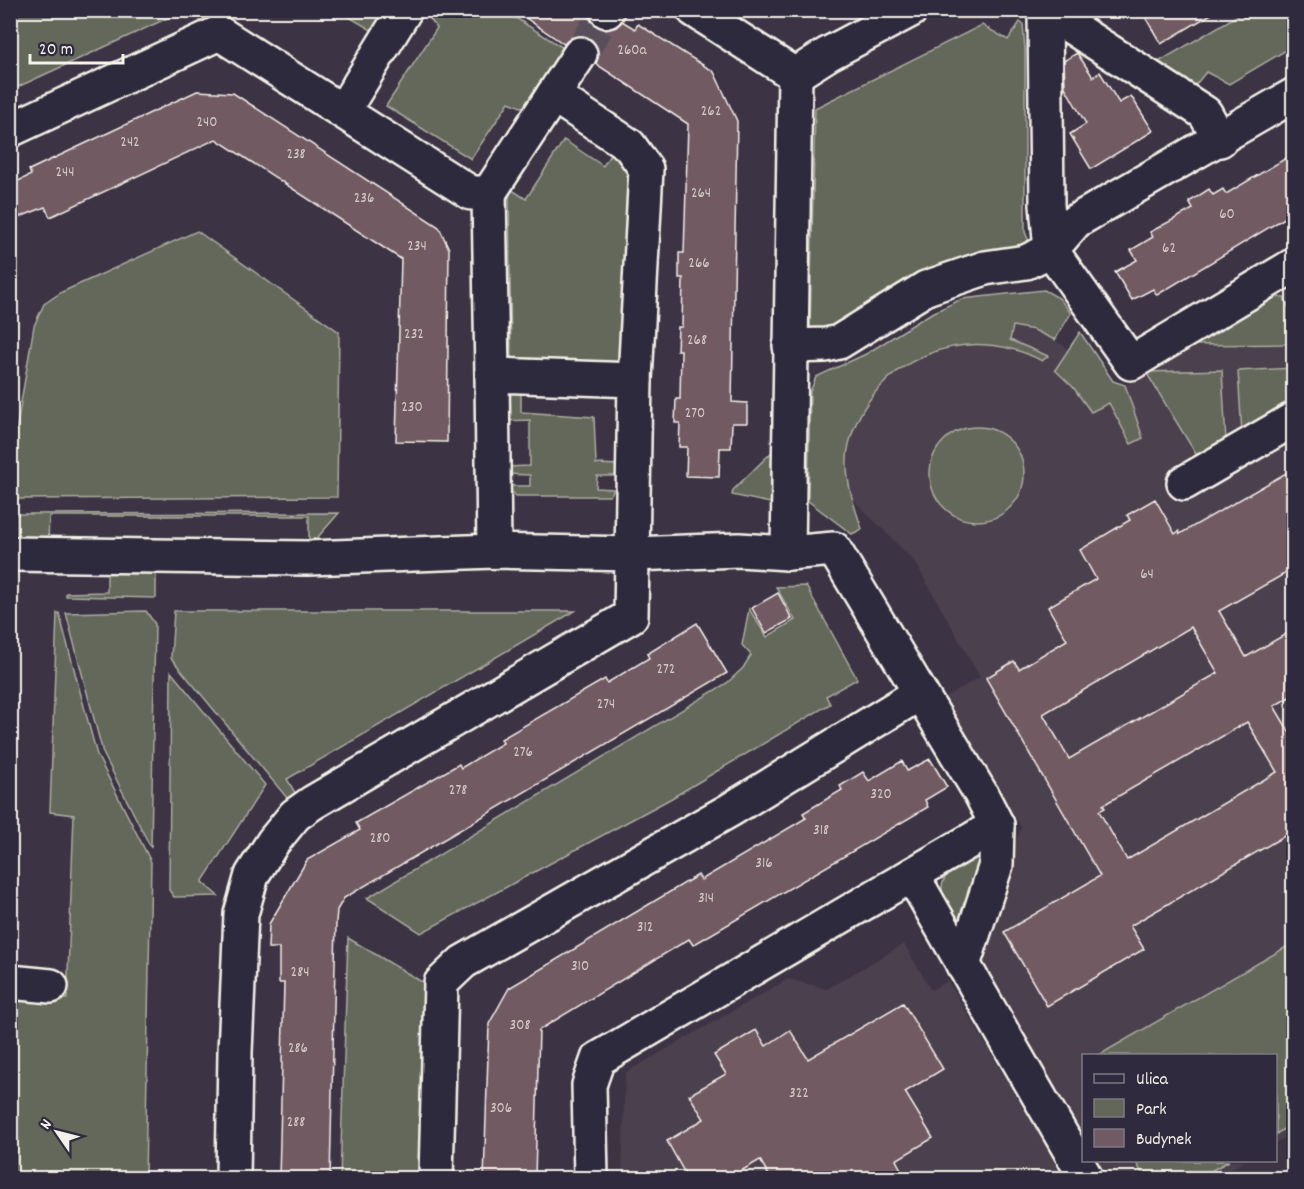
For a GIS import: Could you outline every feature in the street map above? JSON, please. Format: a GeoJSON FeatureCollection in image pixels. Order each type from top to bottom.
{"type":"FeatureCollection","features":[{"type":"Feature","properties":{"kind":"street"},"geometry":{"type":"LineString","coordinates":[[342,111],[405,10]]}},
{"type":"Feature","properties":{"kind":"street"},"geometry":{"type":"LineString","coordinates":[[694,10],[795,75]]}},
{"type":"Feature","properties":{"kind":"street"},"geometry":{"type":"LineString","coordinates":[[795,75],[828,54],[911,10]]}},
{"type":"Feature","properties":{"kind":"street"},"geometry":{"type":"LineString","coordinates":[[1045,11],[1205,113],[1220,140]]}},
{"type":"Feature","properties":{"kind":"street"},"geometry":{"type":"LineString","coordinates":[[1045,11],[1047,205],[1051,250],[1131,363],[1289,277]]}},
{"type":"Feature","properties":{"kind":"street"},"geometry":{"type":"LineString","coordinates":[[10,130],[219,33],[471,193],[489,194]]}},
{"type":"Feature","properties":{"kind":"street"},"geometry":{"type":"LineString","coordinates":[[494,551],[489,194],[580,54]]}},
{"type":"Feature","properties":{"kind":"street"},"geometry":{"type":"LineString","coordinates":[[788,553],[795,75]]}},
{"type":"Feature","properties":{"kind":"street"},"geometry":{"type":"LineString","coordinates":[[233,1179],[235,1052],[241,914],[252,875],[257,867],[295,815],[631,616],[635,380],[646,169],[629,145],[553,95]]}},
{"type":"Feature","properties":{"kind":"street"},"geometry":{"type":"LineString","coordinates":[[790,346],[826,345],[839,342],[926,288],[985,268],[1026,262],[1051,250],[1076,221],[1293,96]]}},
{"type":"Feature","properties":{"kind":"street"},"geometry":{"type":"LineString","coordinates":[[492,375],[635,380]]}},
{"type":"Feature","properties":{"kind":"street"},"geometry":{"type":"LineString","coordinates":[[1185,483],[1293,419]]}},
{"type":"Feature","properties":{"kind":"street"},"geometry":{"type":"LineString","coordinates":[[10,554],[308,558],[494,551],[633,554],[739,550],[788,553],[834,549],[997,825],[996,865],[963,965]]}},
{"type":"Feature","properties":{"kind":"street"},"geometry":{"type":"LineString","coordinates":[[435,1179],[441,983],[463,962],[730,810],[920,693]]}},
{"type":"Feature","properties":{"kind":"street"},"geometry":{"type":"LineString","coordinates":[[591,1179],[589,1085],[598,1059],[997,825]]}},
{"type":"Feature","properties":{"kind":"street"},"geometry":{"type":"LineString","coordinates":[[912,875],[1086,1179]]}},
{"type":"Feature","properties":{"kind":"street"},"geometry":{"type":"LineString","coordinates":[[10,982],[51,986]]}},
{"type":"Feature","properties":{"kind":"shaded area"},"geometry":{"type":"Polygon","coordinates":[[[1293,290],[1293,1133],[1277,1142],[1277,1054],[1082,1054],[1082,1144],[979,958],[1021,827],[943,699],[980,677],[915,562],[820,466],[905,346],[1020,326],[1034,330],[1065,346],[1110,394],[1293,290]]]}},
{"type":"Feature","properties":{"kind":"shaded area"},"geometry":{"type":"Polygon","coordinates":[[[904,944],[931,990],[948,981],[1065,1178],[622,1178],[625,1073],[788,979],[827,989],[904,944]]]}},
{"type":"Feature","properties":{"kind":"shaded area"},"geometry":{"type":"Polygon","coordinates":[[[1093,1162],[1243,1162],[1214,1178],[1103,1178],[1093,1162]]]}},
{"type":"Feature","properties":{"kind":"green space"},"geometry":{"type":"Polygon","coordinates":[[[11,10],[183,10],[183,11],[11,90],[11,10]]]}},
{"type":"Feature","properties":{"kind":"green space"},"geometry":{"type":"Polygon","coordinates":[[[196,11],[221,11],[212,24],[203,27],[196,11]]]}},
{"type":"Feature","properties":{"kind":"green space"},"geometry":{"type":"Polygon","coordinates":[[[339,11],[386,11],[373,31],[339,11]]]}},
{"type":"Feature","properties":{"kind":"green space"},"geometry":{"type":"Polygon","coordinates":[[[424,11],[505,11],[568,51],[532,105],[521,107],[509,102],[471,159],[386,106],[437,28],[424,11]]]}},
{"type":"Feature","properties":{"kind":"green space"},"geometry":{"type":"Polygon","coordinates":[[[1245,11],[1293,11],[1293,46],[1229,84],[1206,72],[1193,88],[1155,64],[1245,11]]]}},
{"type":"Feature","properties":{"kind":"green space"},"geometry":{"type":"Polygon","coordinates":[[[1020,22],[1023,24],[1025,50],[1025,232],[1031,246],[817,333],[810,329],[815,108],[982,25],[1008,40],[1020,22]]]}},
{"type":"Feature","properties":{"kind":"green space"},"geometry":{"type":"Polygon","coordinates":[[[564,140],[603,166],[613,150],[627,159],[625,363],[511,360],[509,188],[526,199],[564,140]]]}},
{"type":"Feature","properties":{"kind":"green space"},"geometry":{"type":"Polygon","coordinates":[[[197,231],[339,332],[337,497],[11,499],[11,461],[34,326],[44,304],[62,292],[197,231]]]}},
{"type":"Feature","properties":{"kind":"green space"},"geometry":{"type":"Polygon","coordinates":[[[1044,290],[1059,298],[1071,313],[1055,340],[1034,330],[1013,326],[1010,340],[1048,356],[1042,361],[1013,349],[983,345],[953,347],[925,355],[900,370],[878,389],[860,414],[847,455],[850,487],[862,529],[852,534],[808,501],[810,392],[816,377],[866,354],[930,314],[962,299],[1044,290]]]}},
{"type":"Feature","properties":{"kind":"green space"},"geometry":{"type":"Polygon","coordinates":[[[1265,295],[1284,298],[1293,315],[1293,344],[1184,345],[1265,295]]]}},
{"type":"Feature","properties":{"kind":"green space"},"geometry":{"type":"Polygon","coordinates":[[[1080,332],[1113,381],[1125,385],[1143,438],[1131,444],[1109,403],[1091,412],[1073,387],[1055,370],[1080,332]]]}},
{"type":"Feature","properties":{"kind":"green space"},"geometry":{"type":"Polygon","coordinates":[[[1293,368],[1293,405],[1242,434],[1238,371],[1293,368]]]}},
{"type":"Feature","properties":{"kind":"green space"},"geometry":{"type":"Polygon","coordinates":[[[1222,370],[1226,442],[1199,459],[1146,372],[1222,370]]]}},
{"type":"Feature","properties":{"kind":"green space"},"geometry":{"type":"Polygon","coordinates":[[[510,389],[521,389],[521,412],[594,417],[596,464],[621,465],[620,476],[597,476],[596,488],[614,489],[610,496],[516,496],[506,486],[530,486],[530,475],[504,474],[505,467],[530,466],[530,420],[505,421],[505,394],[510,389]]]}},
{"type":"Feature","properties":{"kind":"green space"},"geometry":{"type":"Polygon","coordinates":[[[977,427],[995,431],[1010,441],[1020,456],[1024,474],[1020,492],[1010,507],[995,517],[977,521],[959,517],[944,507],[934,492],[930,474],[934,456],[944,441],[959,431],[977,427]]]}},
{"type":"Feature","properties":{"kind":"green space"},"geometry":{"type":"Polygon","coordinates":[[[777,447],[775,504],[732,495],[733,490],[777,447]]]}},
{"type":"Feature","properties":{"kind":"green space"},"geometry":{"type":"Polygon","coordinates":[[[339,513],[317,538],[309,540],[309,516],[49,516],[48,541],[15,540],[11,534],[10,514],[339,513]]]}},
{"type":"Feature","properties":{"kind":"green space"},"geometry":{"type":"Polygon","coordinates":[[[156,568],[156,598],[66,596],[66,593],[107,592],[107,569],[156,568]]]}},
{"type":"Feature","properties":{"kind":"green space"},"geometry":{"type":"Polygon","coordinates":[[[806,586],[857,679],[826,696],[830,704],[670,799],[421,933],[367,898],[727,683],[743,668],[751,655],[742,645],[749,609],[767,637],[795,620],[776,587],[806,586]]]}},
{"type":"Feature","properties":{"kind":"green space"},"geometry":{"type":"Polygon","coordinates":[[[146,611],[155,624],[151,848],[103,753],[66,613],[146,611]]]}},
{"type":"Feature","properties":{"kind":"green space"},"geometry":{"type":"Polygon","coordinates":[[[174,611],[575,611],[287,779],[298,798],[292,804],[171,658],[174,611]]]}},
{"type":"Feature","properties":{"kind":"green space"},"geometry":{"type":"Polygon","coordinates":[[[57,613],[59,613],[97,755],[151,862],[145,1178],[11,1178],[11,997],[67,999],[74,815],[50,812],[57,613]]]}},
{"type":"Feature","properties":{"kind":"green space"},"geometry":{"type":"Polygon","coordinates":[[[171,672],[265,785],[202,882],[218,896],[174,897],[169,890],[171,672]]]}},
{"type":"Feature","properties":{"kind":"green space"},"geometry":{"type":"Polygon","coordinates":[[[978,850],[985,856],[963,923],[954,929],[944,900],[943,883],[953,869],[978,850]]]}},
{"type":"Feature","properties":{"kind":"green space"},"geometry":{"type":"Polygon","coordinates":[[[348,938],[427,985],[424,1178],[340,1178],[348,938]]]}},
{"type":"Feature","properties":{"kind":"green space"},"geometry":{"type":"Polygon","coordinates":[[[1293,943],[1293,1123],[1277,1133],[1277,1054],[1101,1054],[1293,943]]]}},
{"type":"Feature","properties":{"kind":"green space"},"geometry":{"type":"Polygon","coordinates":[[[1136,1162],[1227,1162],[1198,1178],[1145,1178],[1136,1162]]]}},
{"type":"Feature","properties":{"kind":"building"},"geometry":{"type":"Polygon","coordinates":[[[514,10],[588,10],[591,21],[606,30],[616,27],[622,21],[635,29],[638,24],[714,72],[737,121],[732,402],[747,403],[747,423],[732,423],[731,448],[720,448],[719,477],[686,476],[687,447],[679,447],[680,423],[675,423],[676,399],[680,399],[681,350],[677,350],[678,327],[682,327],[683,278],[679,278],[679,253],[684,253],[688,124],[596,64],[599,54],[597,46],[590,38],[582,35],[572,37],[564,44],[514,10]]]}},
{"type":"Feature","properties":{"kind":"building"},"geometry":{"type":"Polygon","coordinates":[[[1141,10],[1218,10],[1161,44],[1141,10]]]}},
{"type":"Feature","properties":{"kind":"building"},"geometry":{"type":"Polygon","coordinates":[[[1077,53],[1093,77],[1100,72],[1119,103],[1131,96],[1153,131],[1091,169],[1070,134],[1086,124],[1065,87],[1064,61],[1077,53]]]}},
{"type":"Feature","properties":{"kind":"building"},"geometry":{"type":"Polygon","coordinates":[[[197,91],[233,93],[439,227],[449,249],[447,442],[396,441],[401,259],[216,139],[50,217],[45,207],[20,217],[10,196],[10,185],[31,175],[29,170],[197,91]]]}},
{"type":"Feature","properties":{"kind":"building"},"geometry":{"type":"Polygon","coordinates":[[[1293,154],[1293,213],[1157,295],[1153,289],[1132,300],[1115,272],[1137,260],[1131,250],[1153,237],[1150,232],[1193,209],[1189,202],[1209,189],[1213,195],[1223,189],[1226,194],[1293,154]]]}},
{"type":"Feature","properties":{"kind":"building"},"geometry":{"type":"Polygon","coordinates":[[[1293,469],[1293,569],[1219,611],[1246,657],[1293,630],[1293,695],[1274,706],[1293,738],[1293,831],[1130,926],[1144,949],[1047,1006],[1004,932],[1100,876],[986,678],[1014,661],[1019,669],[1067,640],[1048,607],[1096,579],[1080,550],[1130,520],[1127,515],[1155,499],[1175,534],[1179,531],[1180,534],[1293,469]],[[1191,627],[1043,714],[1069,759],[1218,673],[1191,627]],[[1247,722],[1103,805],[1105,808],[1099,811],[1127,860],[1277,772],[1247,722]]]}},
{"type":"Feature","properties":{"kind":"building"},"geometry":{"type":"Polygon","coordinates":[[[778,593],[792,619],[766,633],[752,608],[778,593]]]}},
{"type":"Feature","properties":{"kind":"building"},"geometry":{"type":"Polygon","coordinates":[[[697,623],[727,673],[344,898],[337,910],[336,922],[330,1179],[279,1179],[284,983],[279,983],[279,948],[268,948],[269,924],[307,860],[360,830],[356,823],[459,764],[461,768],[503,743],[501,739],[605,679],[607,683],[649,658],[647,654],[697,623]]]}},
{"type":"Feature","properties":{"kind":"building"},"geometry":{"type":"Polygon","coordinates":[[[930,759],[947,787],[925,800],[928,807],[693,945],[689,939],[539,1030],[535,1179],[484,1179],[489,1024],[509,988],[698,875],[701,880],[806,818],[803,813],[842,790],[840,786],[863,772],[869,781],[902,761],[907,771],[930,759]]]}},
{"type":"Feature","properties":{"kind":"building"},"geometry":{"type":"Polygon","coordinates":[[[903,1003],[943,1069],[905,1092],[933,1138],[896,1160],[906,1179],[771,1179],[760,1160],[727,1179],[688,1179],[667,1141],[704,1119],[689,1095],[726,1074],[714,1055],[756,1030],[766,1046],[790,1030],[808,1059],[903,1003]]]}},
{"type":"Feature","properties":{"kind":"tunnel"},"geometry":{"type":"LineString","coordinates":[[580,54],[607,11]]}}]}
